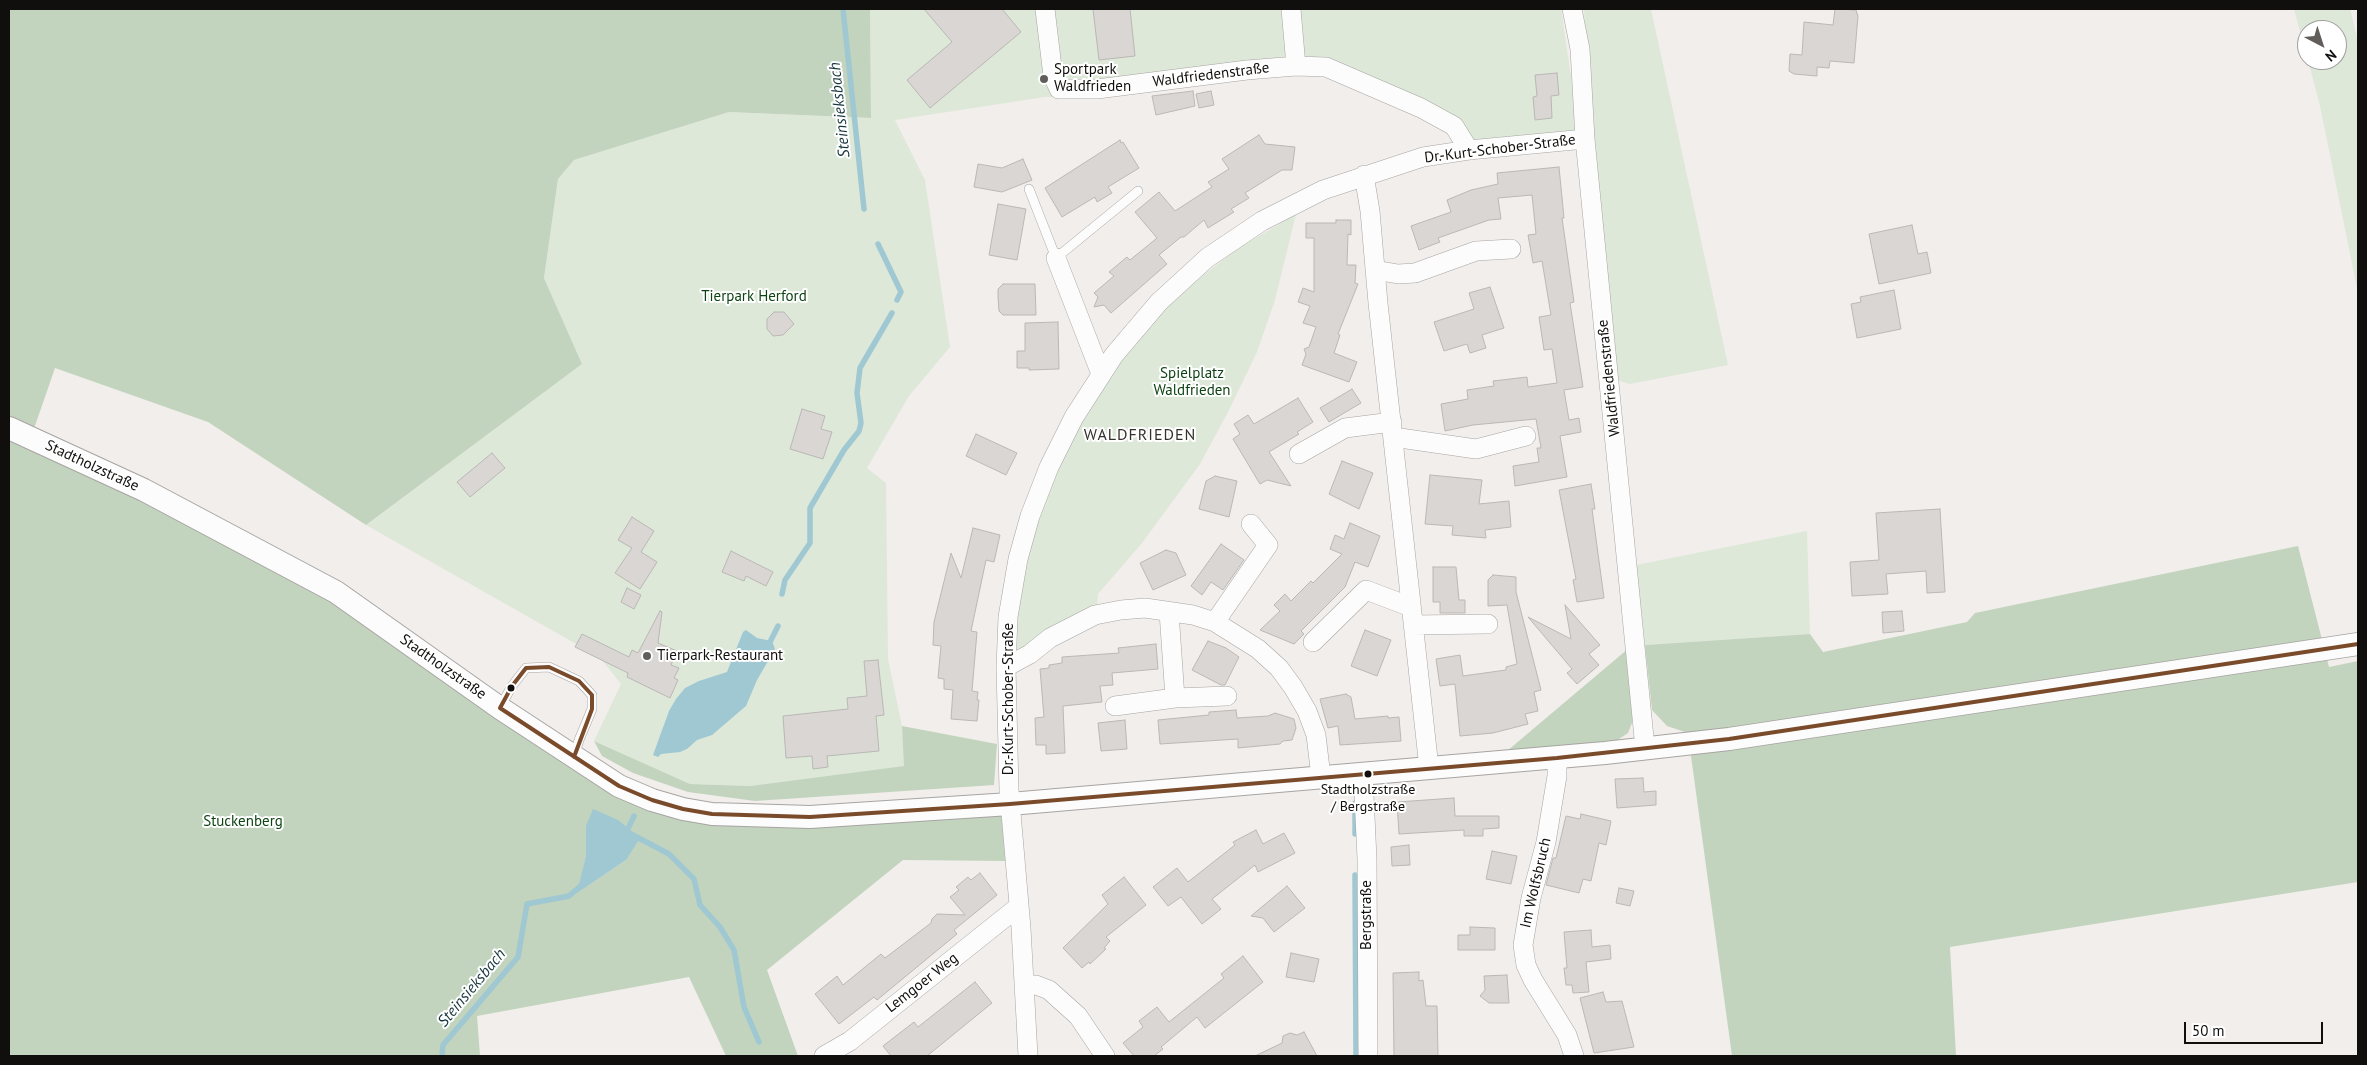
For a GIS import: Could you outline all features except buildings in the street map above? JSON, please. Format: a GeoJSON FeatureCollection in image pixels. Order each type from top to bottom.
{"type":"FeatureCollection","features":[{"type":"Feature","properties":{"kind":"street","name":"Waldfriedenstraße"},"geometry":{"type":"LineString","coordinates":[[1045,9],[1053,76],[1059,89],[1096,89],[1247,70],[1296,66],[1326,67],[1421,108],[1454,126],[1469,150]]}},
{"type":"Feature","properties":{"kind":"street"},"geometry":{"type":"LineString","coordinates":[[1290,9],[1296,66]]}},
{"type":"Feature","properties":{"kind":"street","name":"Waldfriedenstraße"},"geometry":{"type":"LineString","coordinates":[[1572,9],[1580,49],[1585,139],[1645,748]]}},
{"type":"Feature","properties":{"kind":"street","name":"Dr.-Kurt-Schober-Straße"},"geometry":{"type":"LineString","coordinates":[[1028,1056],[1010,804],[1006,667],[1008,618],[1018,559],[1030,516],[1049,467],[1074,418],[1101,374],[1151,311],[1207,258],[1262,221],[1323,190],[1423,157],[1469,150],[1585,139]]}},
{"type":"Feature","properties":{"kind":"street"},"geometry":{"type":"LineString","coordinates":[[1364,175],[1370,211],[1429,768]]}},
{"type":"Feature","properties":{"kind":"street"},"geometry":{"type":"LineString","coordinates":[[1376,270],[1398,274],[1415,274],[1476,251],[1511,249]]}},
{"type":"Feature","properties":{"kind":"street"},"geometry":{"type":"LineString","coordinates":[[1056,258],[1101,374]]}},
{"type":"Feature","properties":{"kind":"street","name":"Stadtholzstraße"},"geometry":{"type":"LineString","coordinates":[[9,428],[144,490],[336,592],[500,708],[619,786],[652,800],[712,814],[810,817],[1010,804],[1557,758],[1730,739],[2358,644]]}},
{"type":"Feature","properties":{"kind":"street"},"geometry":{"type":"LineString","coordinates":[[1299,454],[1345,428],[1392,430],[1476,449],[1526,436]]}},
{"type":"Feature","properties":{"kind":"street"},"geometry":{"type":"LineString","coordinates":[[1215,622],[1268,545],[1252,524]]}},
{"type":"Feature","properties":{"kind":"street"},"geometry":{"type":"LineString","coordinates":[[1313,642],[1366,590],[1412,616],[1488,624]]}},
{"type":"Feature","properties":{"kind":"street"},"geometry":{"type":"LineString","coordinates":[[1006,667],[1030,654],[1050,638],[1095,615],[1137,609],[1193,615],[1215,622],[1258,649],[1279,668],[1293,687],[1307,711],[1316,736],[1321,777]]}},
{"type":"Feature","properties":{"kind":"street"},"geometry":{"type":"LineString","coordinates":[[1169,612],[1174,698]]}},
{"type":"Feature","properties":{"kind":"street"},"geometry":{"type":"LineString","coordinates":[[1115,706],[1174,698],[1227,696]]}},
{"type":"Feature","properties":{"kind":"street","name":"Im Wolfsbruch"},"geometry":{"type":"LineString","coordinates":[[1557,758],[1557,776],[1547,832],[1530,898],[1523,945],[1526,964],[1533,980],[1567,1035],[1574,1056]]}},
{"type":"Feature","properties":{"kind":"street","name":"Bergstraße"},"geometry":{"type":"LineString","coordinates":[[1363,774],[1367,859],[1368,1056]]}},
{"type":"Feature","properties":{"kind":"street","name":"Lemgoer Weg"},"geometry":{"type":"LineString","coordinates":[[824,1056],[850,1041],[1018,907]]}},
{"type":"Feature","properties":{"kind":"street"},"geometry":{"type":"LineString","coordinates":[[1024,985],[1036,985],[1049,990],[1078,1016],[1106,1056]]}},
{"type":"Feature","properties":{"kind":"lane"},"geometry":{"type":"LineString","coordinates":[[1029,189],[1056,258],[1138,191]]}},
{"type":"Feature","properties":{"kind":"lane"},"geometry":{"type":"LineString","coordinates":[[500,708],[512,686],[526,668],[549,667],[579,681],[592,695],[592,709],[574,757]]}},
{"type":"Feature","properties":{"kind":"green space","name":"Stuckenberg"},"geometry":{"type":"Polygon","coordinates":[[[9,9],[870,9],[871,118],[729,112],[574,160],[558,179],[544,278],[582,364],[366,525],[208,422],[55,368],[28,446],[140,494],[325,594],[682,817],[1003,814],[1006,861],[903,860],[767,970],[798,1056],[726,1056],[689,977],[477,1016],[480,1056],[9,1056],[9,9]],[[586,855],[578,892],[626,860],[586,855]]]}},
{"type":"Feature","properties":{"kind":"green space","name":"Tierpark Herford"},"geometry":{"type":"Polygon","coordinates":[[[870,9],[1561,9],[1580,137],[1479,144],[1322,71],[1098,96],[1045,97],[895,120],[925,180],[950,347],[909,396],[867,468],[886,483],[888,659],[902,726],[905,766],[750,786],[690,784],[594,741],[621,684],[597,654],[366,525],[582,364],[544,278],[558,179],[574,160],[729,112],[871,118],[870,9]]]}},
{"type":"Feature","properties":{"kind":"green space"},"geometry":{"type":"Polygon","coordinates":[[[1584,9],[1651,9],[1728,365],[1630,384],[1616,380],[1591,133],[1584,9]]]}},
{"type":"Feature","properties":{"kind":"green space"},"geometry":{"type":"Polygon","coordinates":[[[2294,9],[2350,9],[2358,41],[2358,293],[2320,106],[2311,70],[2347,70],[2347,20],[2297,20],[2294,9]]]}},
{"type":"Feature","properties":{"kind":"green space","name":"Spielplatz Waldfrieden"},"geometry":{"type":"Polygon","coordinates":[[[1296,214],[1275,300],[1257,352],[1200,464],[1142,543],[1098,594],[1097,606],[1021,650],[1015,647],[1014,641],[1022,578],[1040,509],[1064,452],[1097,394],[1128,349],[1172,300],[1234,251],[1296,214]]]}},
{"type":"Feature","properties":{"kind":"green space"},"geometry":{"type":"Polygon","coordinates":[[[1807,531],[1810,634],[1645,645],[1636,565],[1807,531]]]}},
{"type":"Feature","properties":{"kind":"green space"},"geometry":{"type":"Polygon","coordinates":[[[2298,546],[2329,667],[2358,661],[2358,882],[1950,947],[1956,1056],[1732,1056],[1691,756],[1685,732],[1667,726],[1652,710],[1645,645],[1810,634],[1823,652],[1967,622],[1975,613],[2298,546]]]}},
{"type":"Feature","properties":{"kind":"green space"},"geometry":{"type":"Polygon","coordinates":[[[1629,648],[1635,715],[1628,733],[1613,743],[1507,751],[1629,648]]]}},
{"type":"Feature","properties":{"kind":"green space"},"geometry":{"type":"Polygon","coordinates":[[[902,726],[997,744],[994,785],[755,801],[688,792],[633,773],[602,756],[594,741],[690,784],[750,786],[904,766],[902,726]]]}},
{"type":"Feature","properties":{"kind":"water"},"geometry":{"type":"Polygon","coordinates":[[[746,630],[757,638],[772,641],[775,649],[757,680],[746,706],[712,735],[697,740],[687,749],[680,752],[661,754],[658,757],[653,755],[669,711],[676,699],[685,688],[699,681],[727,672],[743,632],[746,630]]]}},
{"type":"Feature","properties":{"kind":"water"},"geometry":{"type":"Polygon","coordinates":[[[593,809],[618,820],[640,838],[626,860],[577,893],[586,855],[586,826],[593,809]]]}},
{"type":"Feature","properties":{"kind":"waterway","name":"Steinsieksbach"},"geometry":{"type":"LineString","coordinates":[[843,9],[864,209]]}},
{"type":"Feature","properties":{"kind":"waterway","name":"Steinsieksbach"},"geometry":{"type":"LineString","coordinates":[[878,244],[901,292],[897,300]]}},
{"type":"Feature","properties":{"kind":"waterway","name":"Steinsieksbach"},"geometry":{"type":"LineString","coordinates":[[782,594],[785,580],[810,543],[810,508],[844,450],[859,431],[861,423],[857,393],[860,368],[892,313]]}},
{"type":"Feature","properties":{"kind":"waterway","name":"Steinsieksbach"},"geometry":{"type":"LineString","coordinates":[[768,646],[778,626]]}},
{"type":"Feature","properties":{"kind":"waterway"},"geometry":{"type":"LineString","coordinates":[[1355,803],[1355,834]]}},
{"type":"Feature","properties":{"kind":"waterway","name":"Steinsieksbach"},"geometry":{"type":"LineString","coordinates":[[626,833],[634,816]]}},
{"type":"Feature","properties":{"kind":"waterway"},"geometry":{"type":"LineString","coordinates":[[633,835],[669,854],[694,879],[700,905],[720,927],[734,950],[744,1007],[759,1042]]}},
{"type":"Feature","properties":{"kind":"waterway"},"geometry":{"type":"LineString","coordinates":[[1355,875],[1356,1056]]}},
{"type":"Feature","properties":{"kind":"waterway","name":"Steinsieksbach"},"geometry":{"type":"LineString","coordinates":[[442,1056],[443,1045],[518,957],[527,904],[569,896],[584,883]]}},
{"type":"Feature","properties":{"kind":"transit line"},"geometry":{"type":"LineString","coordinates":[[500,708],[619,786],[652,800],[683,809],[712,814],[810,817],[1010,804],[1557,758],[1729,739],[2358,644]]}},
{"type":"Feature","properties":{"kind":"transit line"},"geometry":{"type":"LineString","coordinates":[[500,708],[512,686],[526,668],[549,667],[579,681],[592,695],[592,709],[574,757]]}},
{"type":"Feature","properties":{"kind":"place","name":"Sportpark Waldfrieden"},"geometry":{"type":"Point","coordinates":[1044,79]}},
{"type":"Feature","properties":{"kind":"place","name":"Tierpark-Restaurant"},"geometry":{"type":"Point","coordinates":[647,656]}},
{"type":"Feature","properties":{"kind":"place","name":"Stadtholzstraße / Bergstraße"},"geometry":{"type":"Point","coordinates":[1368,774]}},
{"type":"Feature","properties":{"kind":"district","name":"WALDFRIEDEN"},"geometry":{"type":"Point","coordinates":[1140,435]}}]}
